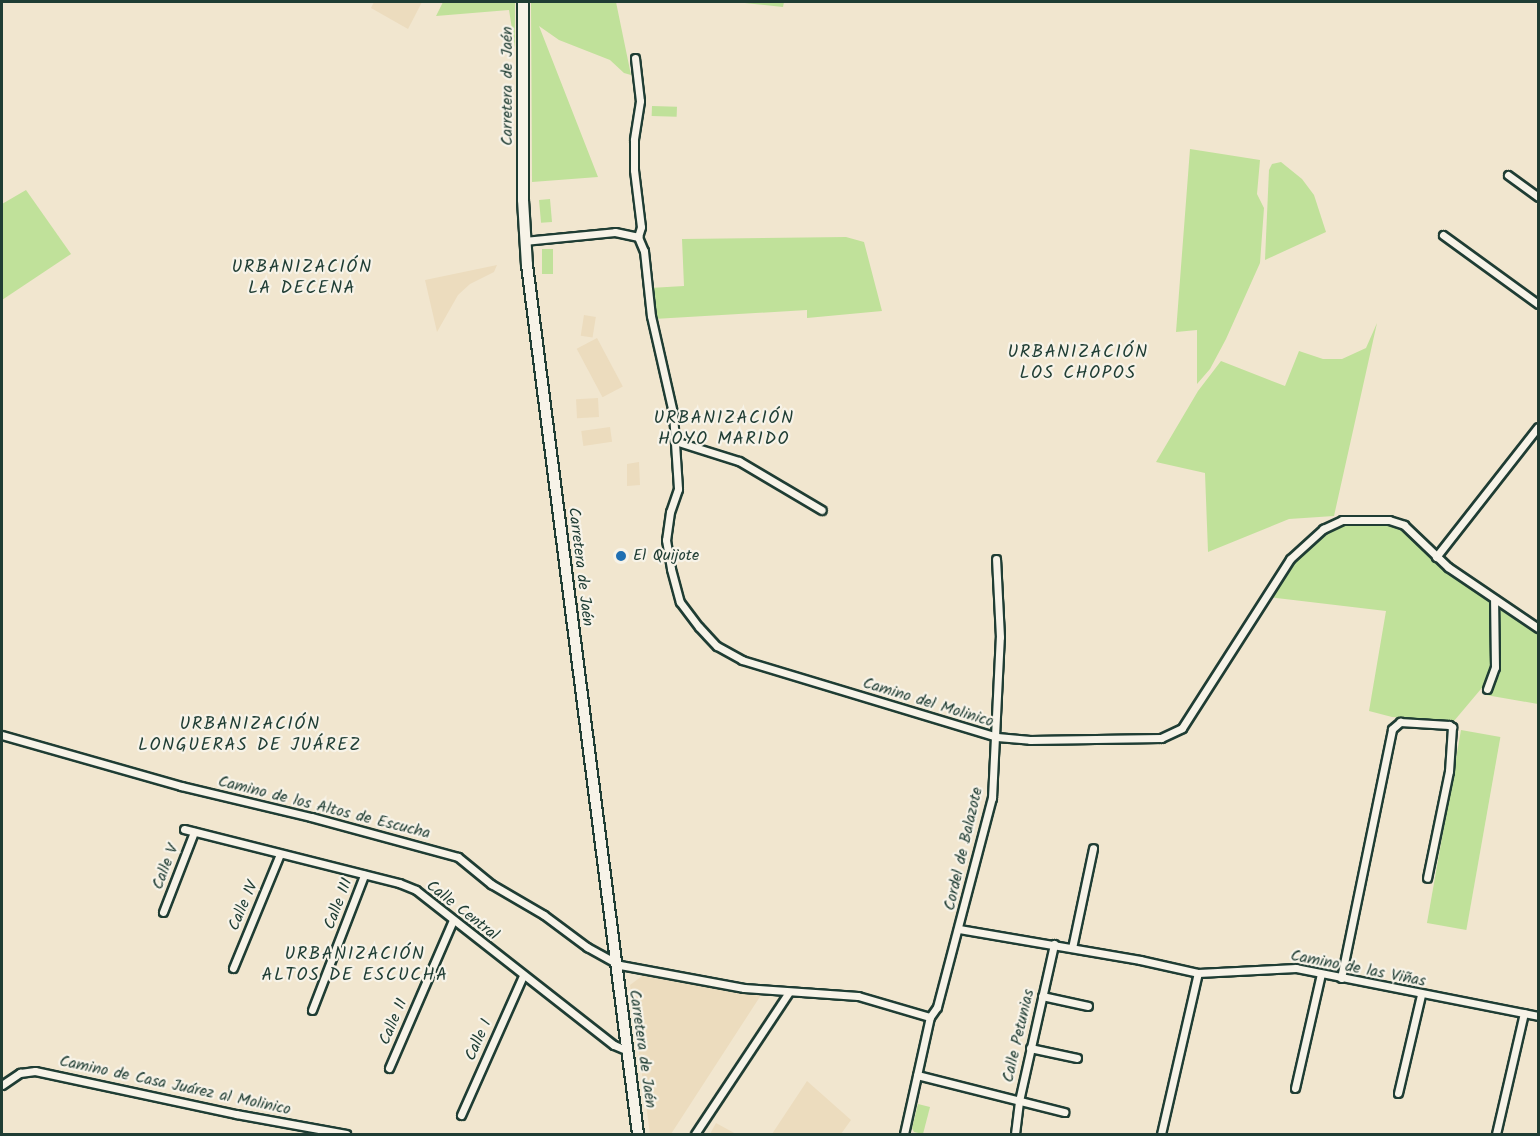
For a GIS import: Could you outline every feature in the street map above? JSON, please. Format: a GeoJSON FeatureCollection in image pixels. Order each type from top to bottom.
{"type":"FeatureCollection","features":[{"type":"Feature","properties":{"kind":"highway","name":"Carretera de Jaén"},"geometry":{"type":"LineString","coordinates":[[522,3],[524,241],[638,1134]]}},
{"type":"Feature","properties":{"kind":"street","name":"Camino del Molinico"},"geometry":{"type":"LineString","coordinates":[[635,58],[640,101],[634,140],[634,170],[641,227],[638,237],[644,251],[651,316],[673,413],[675,441],[678,489],[670,512],[666,540],[680,602],[717,646],[742,660],[997,737],[1030,740],[1161,738],[1182,728],[1283,568],[1331,523],[1342,520],[1397,522],[1404,525],[1436,557],[1539,628]]}},
{"type":"Feature","properties":{"kind":"street"},"geometry":{"type":"LineString","coordinates":[[1508,176],[1539,197]]}},
{"type":"Feature","properties":{"kind":"street"},"geometry":{"type":"LineString","coordinates":[[524,241],[615,232],[638,237]]}},
{"type":"Feature","properties":{"kind":"street"},"geometry":{"type":"LineString","coordinates":[[1443,235],[1539,304]]}},
{"type":"Feature","properties":{"kind":"street"},"geometry":{"type":"LineString","coordinates":[[1436,557],[1539,427]]}},
{"type":"Feature","properties":{"kind":"street"},"geometry":{"type":"LineString","coordinates":[[675,441],[739,460],[822,510]]}},
{"type":"Feature","properties":{"kind":"street","name":"Cordel de Balazote"},"geometry":{"type":"LineString","coordinates":[[904,1134],[930,1017],[937,1007],[993,798],[1000,636],[996,559]]}},
{"type":"Feature","properties":{"kind":"street"},"geometry":{"type":"LineString","coordinates":[[1487,689],[1495,667],[1494,599]]}},
{"type":"Feature","properties":{"kind":"street"},"geometry":{"type":"LineString","coordinates":[[1341,978],[1392,729],[1400,722],[1449,724],[1452,727],[1449,771],[1427,878]]}},
{"type":"Feature","properties":{"kind":"street","name":"Camino de los Altos de Escucha"},"geometry":{"type":"LineString","coordinates":[[2,735],[181,786],[311,817],[458,857],[491,884],[544,915],[587,947],[615,962],[698,981],[789,992],[858,996],[930,1017]]}},
{"type":"Feature","properties":{"kind":"street","name":"Calle Central"},"geometry":{"type":"LineString","coordinates":[[184,829],[416,890],[614,1046],[628,1051]]}},
{"type":"Feature","properties":{"kind":"street","name":"Calle V"},"geometry":{"type":"LineString","coordinates":[[163,912],[194,832]]}},
{"type":"Feature","properties":{"kind":"street"},"geometry":{"type":"LineString","coordinates":[[1072,948],[1093,848]]}},
{"type":"Feature","properties":{"kind":"street","name":"Calle IV"},"geometry":{"type":"LineString","coordinates":[[233,968],[280,854]]}},
{"type":"Feature","properties":{"kind":"street","name":"Calle III"},"geometry":{"type":"LineString","coordinates":[[312,1010],[364,875]]}},
{"type":"Feature","properties":{"kind":"street","name":"Calle II"},"geometry":{"type":"LineString","coordinates":[[389,1068],[453,920]]}},
{"type":"Feature","properties":{"kind":"street","name":"Camino de las Viñas"},"geometry":{"type":"LineString","coordinates":[[959,928],[1198,973],[1265,967],[1296,968],[1539,1016]]}},
{"type":"Feature","properties":{"kind":"street","name":"Calle Petunias"},"geometry":{"type":"LineString","coordinates":[[1015,1134],[1019,1101],[1054,945]]}},
{"type":"Feature","properties":{"kind":"street"},"geometry":{"type":"LineString","coordinates":[[1161,1134],[1198,973]]}},
{"type":"Feature","properties":{"kind":"street"},"geometry":{"type":"LineString","coordinates":[[1295,1088],[1321,974]]}},
{"type":"Feature","properties":{"kind":"street","name":"Calle I"},"geometry":{"type":"LineString","coordinates":[[461,1115],[523,976]]}},
{"type":"Feature","properties":{"kind":"street"},"geometry":{"type":"LineString","coordinates":[[695,1134],[789,992]]}},
{"type":"Feature","properties":{"kind":"street"},"geometry":{"type":"LineString","coordinates":[[1398,1094],[1421,994]]}},
{"type":"Feature","properties":{"kind":"street"},"geometry":{"type":"LineString","coordinates":[[1042,996],[1088,1006]]}},
{"type":"Feature","properties":{"kind":"street"},"geometry":{"type":"LineString","coordinates":[[1496,1134],[1524,1013]]}},
{"type":"Feature","properties":{"kind":"street"},"geometry":{"type":"LineString","coordinates":[[1030,1048],[1077,1058]]}},
{"type":"Feature","properties":{"kind":"street","name":"Camino de Casa Juárez al Molinico"},"geometry":{"type":"LineString","coordinates":[[2,1085],[20,1072],[35,1071],[236,1114],[346,1134]]}},
{"type":"Feature","properties":{"kind":"street"},"geometry":{"type":"LineString","coordinates":[[917,1075],[1064,1112]]}},
{"type":"Feature","properties":{"kind":"shaded area"},"geometry":{"type":"Polygon","coordinates":[[[374,2],[422,2],[408,29],[371,8],[374,2]]]}},
{"type":"Feature","properties":{"kind":"shaded area"},"geometry":{"type":"Polygon","coordinates":[[[497,265],[494,272],[470,284],[458,295],[437,332],[425,280],[497,265]]]}},
{"type":"Feature","properties":{"kind":"shaded area"},"geometry":{"type":"Polygon","coordinates":[[[584,315],[596,317],[593,338],[581,336],[584,315]]]}},
{"type":"Feature","properties":{"kind":"shaded area"},"geometry":{"type":"Polygon","coordinates":[[[597,338],[623,387],[603,397],[577,349],[597,338]]]}},
{"type":"Feature","properties":{"kind":"shaded area"},"geometry":{"type":"Polygon","coordinates":[[[598,398],[599,417],[577,418],[576,399],[598,398]]]}},
{"type":"Feature","properties":{"kind":"shaded area"},"geometry":{"type":"Polygon","coordinates":[[[610,427],[612,442],[583,446],[581,431],[610,427]]]}},
{"type":"Feature","properties":{"kind":"shaded area"},"geometry":{"type":"Polygon","coordinates":[[[639,462],[640,485],[627,486],[627,464],[639,462]]]}},
{"type":"Feature","properties":{"kind":"shaded area"},"geometry":{"type":"Polygon","coordinates":[[[646,973],[763,992],[671,1134],[650,1134],[630,985],[646,973]]]}},
{"type":"Feature","properties":{"kind":"shaded area"},"geometry":{"type":"Polygon","coordinates":[[[807,1081],[851,1120],[841,1134],[772,1134],[807,1081]]]}},
{"type":"Feature","properties":{"kind":"shaded area"},"geometry":{"type":"Polygon","coordinates":[[[716,1123],[736,1134],[710,1134],[716,1123]]]}},
{"type":"Feature","properties":{"kind":"green space"},"geometry":{"type":"Polygon","coordinates":[[[443,2],[515,2],[515,48],[509,10],[436,16],[443,2]]]}},
{"type":"Feature","properties":{"kind":"green space"},"geometry":{"type":"Polygon","coordinates":[[[531,2],[616,2],[631,75],[624,73],[610,60],[559,40],[539,26],[598,177],[532,182],[531,2]]]}},
{"type":"Feature","properties":{"kind":"green space"},"geometry":{"type":"Polygon","coordinates":[[[735,2],[784,2],[783,7],[735,2]]]}},
{"type":"Feature","properties":{"kind":"green space"},"geometry":{"type":"Polygon","coordinates":[[[652,106],[677,107],[677,117],[652,116],[652,106]]]}},
{"type":"Feature","properties":{"kind":"green space"},"geometry":{"type":"Polygon","coordinates":[[[1190,149],[1260,160],[1257,194],[1264,208],[1260,263],[1226,339],[1210,369],[1197,384],[1197,330],[1176,332],[1190,149]]]}},
{"type":"Feature","properties":{"kind":"green space"},"geometry":{"type":"Polygon","coordinates":[[[1281,162],[1302,179],[1314,195],[1326,232],[1265,260],[1269,170],[1272,164],[1281,162]]]}},
{"type":"Feature","properties":{"kind":"green space"},"geometry":{"type":"Polygon","coordinates":[[[26,190],[71,254],[2,300],[2,204],[26,190]]]}},
{"type":"Feature","properties":{"kind":"green space"},"geometry":{"type":"Polygon","coordinates":[[[550,199],[552,222],[541,223],[539,200],[550,199]]]}},
{"type":"Feature","properties":{"kind":"green space"},"geometry":{"type":"Polygon","coordinates":[[[846,237],[864,242],[882,311],[807,318],[807,310],[654,319],[650,288],[684,286],[682,239],[846,237]]]}},
{"type":"Feature","properties":{"kind":"green space"},"geometry":{"type":"Polygon","coordinates":[[[542,249],[553,249],[553,274],[542,274],[542,249]]]}},
{"type":"Feature","properties":{"kind":"green space"},"geometry":{"type":"Polygon","coordinates":[[[1377,323],[1334,516],[1289,519],[1208,552],[1205,473],[1156,462],[1198,391],[1221,361],[1285,386],[1299,351],[1323,359],[1342,359],[1366,348],[1377,323]]]}},
{"type":"Feature","properties":{"kind":"green space"},"geometry":{"type":"Polygon","coordinates":[[[1344,523],[1388,523],[1406,529],[1429,555],[1491,602],[1493,663],[1486,683],[1454,721],[1392,717],[1369,711],[1386,611],[1268,597],[1296,557],[1326,530],[1344,523]]]}},
{"type":"Feature","properties":{"kind":"green space"},"geometry":{"type":"Polygon","coordinates":[[[1497,608],[1538,634],[1538,704],[1486,695],[1500,674],[1497,608]]]}},
{"type":"Feature","properties":{"kind":"green space"},"geometry":{"type":"Polygon","coordinates":[[[1461,730],[1500,737],[1466,930],[1427,923],[1461,730]]]}},
{"type":"Feature","properties":{"kind":"green space"},"geometry":{"type":"Polygon","coordinates":[[[918,1104],[930,1107],[923,1134],[914,1132],[912,1128],[918,1104]]]}},
{"type":"Feature","properties":{"kind":"place","name":"El Quijote"},"geometry":{"type":"Point","coordinates":[621,556]}},
{"type":"Feature","properties":{"kind":"district","name":"URBANIZACIÓN LA DECENA"},"geometry":{"type":"Point","coordinates":[302,279]}},
{"type":"Feature","properties":{"kind":"district","name":"URBANIZACIÓN LOS CHOPOS"},"geometry":{"type":"Point","coordinates":[1078,364]}},
{"type":"Feature","properties":{"kind":"district","name":"URBANIZACIÓN HOYO MARIDO"},"geometry":{"type":"Point","coordinates":[724,430]}},
{"type":"Feature","properties":{"kind":"district","name":"URBANIZACIÓN LONGUERAS DE JUÁREZ"},"geometry":{"type":"Point","coordinates":[250,736]}},
{"type":"Feature","properties":{"kind":"district","name":"URBANIZACIÓN ALTOS DE ESCUCHA"},"geometry":{"type":"Point","coordinates":[355,966]}}]}
